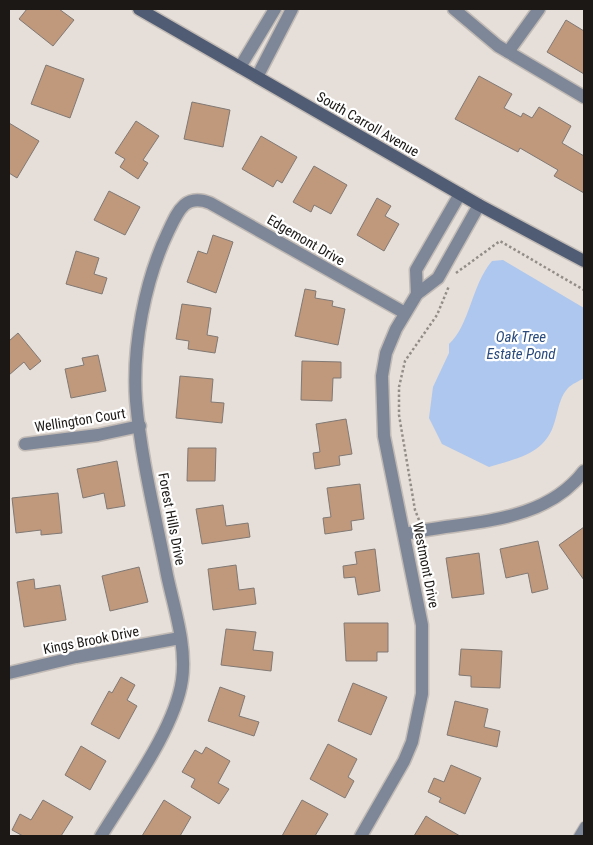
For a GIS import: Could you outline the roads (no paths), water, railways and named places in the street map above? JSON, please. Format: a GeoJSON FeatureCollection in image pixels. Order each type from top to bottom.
{"type":"FeatureCollection","features":[{"type":"Feature","properties":{"kind":"main road","name":"South Carroll Avenue"},"geometry":{"type":"LineString","coordinates":[[139,9],[479,205],[584,261]]}},
{"type":"Feature","properties":{"kind":"street"},"geometry":{"type":"LineString","coordinates":[[240,67],[275,9]]}},
{"type":"Feature","properties":{"kind":"street"},"geometry":{"type":"LineString","coordinates":[[256,77],[291,16],[292,9]]}},
{"type":"Feature","properties":{"kind":"street"},"geometry":{"type":"LineString","coordinates":[[454,9],[508,52],[584,97]]}},
{"type":"Feature","properties":{"kind":"street"},"geometry":{"type":"LineString","coordinates":[[508,52],[539,9]]}},
{"type":"Feature","properties":{"kind":"street","name":"Westmont Drive"},"geometry":{"type":"LineString","coordinates":[[416,294],[416,270],[460,194]]}},
{"type":"Feature","properties":{"kind":"street","name":"Edgemont Drive"},"geometry":{"type":"LineString","coordinates":[[191,200],[198,198],[210,203],[405,313]]}},
{"type":"Feature","properties":{"kind":"street","name":"Forest Hills Drive"},"geometry":{"type":"LineString","coordinates":[[101,836],[161,738],[177,700],[182,679],[180,638],[136,400],[138,337],[150,282],[162,244],[175,217],[191,200]]}},
{"type":"Feature","properties":{"kind":"street","name":"Westmont Drive"},"geometry":{"type":"LineString","coordinates":[[361,836],[404,761],[412,742],[422,694],[422,625],[384,436],[382,393],[386,352],[416,294],[438,278],[479,205]]}},
{"type":"Feature","properties":{"kind":"street","name":"Wellington Court"},"geometry":{"type":"LineString","coordinates":[[25,444],[98,435],[140,426]]}},
{"type":"Feature","properties":{"kind":"street"},"geometry":{"type":"LineString","coordinates":[[405,534],[513,516],[554,500],[584,470]]}},
{"type":"Feature","properties":{"kind":"street","name":"Kings Brook Drive"},"geometry":{"type":"LineString","coordinates":[[9,673],[76,657],[180,638]]}},
{"type":"Feature","properties":{"kind":"lane"},"geometry":{"type":"LineString","coordinates":[[578,836],[584,826]]}},
{"type":"Feature","properties":{"kind":"water","name":"Oak Tree Estate Pond"},"geometry":{"type":"Polygon","coordinates":[[[503,260],[584,308],[584,378],[570,387],[564,394],[552,430],[537,449],[524,456],[489,467],[442,444],[429,418],[433,387],[449,353],[449,344],[462,327],[485,271],[492,261],[503,260]]]}}]}
